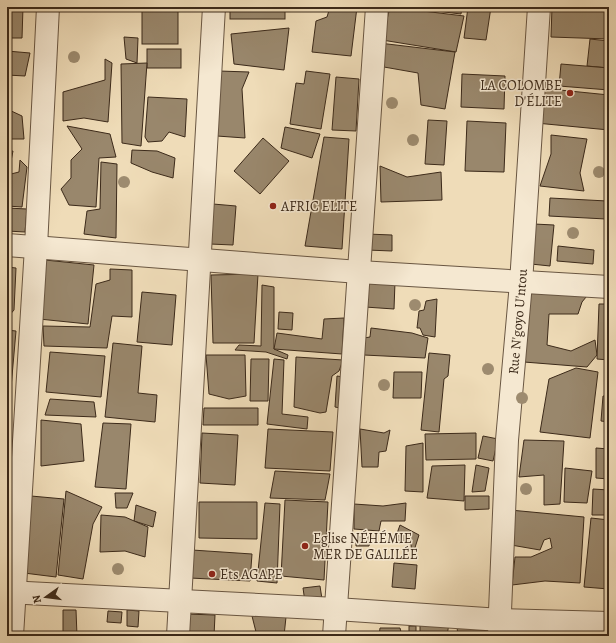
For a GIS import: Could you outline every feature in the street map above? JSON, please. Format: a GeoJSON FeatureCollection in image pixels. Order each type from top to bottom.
{"type":"FeatureCollection","features":[{"type":"Feature","properties":{"kind":"street"},"geometry":{"type":"LineString","coordinates":[[12,636],[10,592],[36,247],[48,7]]}},
{"type":"Feature","properties":{"kind":"street"},"geometry":{"type":"LineString","coordinates":[[178,636],[214,7]]}},
{"type":"Feature","properties":{"kind":"street"},"geometry":{"type":"LineString","coordinates":[[334,636],[377,7]]}},
{"type":"Feature","properties":{"kind":"street","name":"Rue N'goyo U'ntou"},"geometry":{"type":"LineString","coordinates":[[500,628],[507,440],[521,283],[539,7]]}},
{"type":"Feature","properties":{"kind":"street"},"geometry":{"type":"LineString","coordinates":[[7,245],[359,272],[521,283],[609,287]]}},
{"type":"Feature","properties":{"kind":"street"},"geometry":{"type":"LineString","coordinates":[[10,592],[336,609],[500,628],[609,623]]}},
{"type":"Feature","properties":{"kind":"building"},"geometry":{"type":"Polygon","coordinates":[[[7,7],[23,7],[22,38],[7,38],[7,7]]]}},
{"type":"Feature","properties":{"kind":"building"},"geometry":{"type":"Polygon","coordinates":[[[142,7],[178,7],[178,44],[142,44],[142,7]]]}},
{"type":"Feature","properties":{"kind":"building"},"geometry":{"type":"Polygon","coordinates":[[[230,7],[285,7],[285,19],[230,19],[230,7]]]}},
{"type":"Feature","properties":{"kind":"building"},"geometry":{"type":"Polygon","coordinates":[[[330,7],[357,7],[351,56],[312,52],[316,21],[327,17],[330,7]]]}},
{"type":"Feature","properties":{"kind":"building"},"geometry":{"type":"Polygon","coordinates":[[[390,7],[464,16],[456,52],[382,40],[390,7]]]}},
{"type":"Feature","properties":{"kind":"building"},"geometry":{"type":"Polygon","coordinates":[[[403,7],[462,7],[461,14],[403,7]]]}},
{"type":"Feature","properties":{"kind":"building"},"geometry":{"type":"Polygon","coordinates":[[[468,7],[491,7],[486,40],[464,38],[468,7]]]}},
{"type":"Feature","properties":{"kind":"building"},"geometry":{"type":"Polygon","coordinates":[[[552,7],[609,7],[609,39],[551,37],[552,7]]]}},
{"type":"Feature","properties":{"kind":"building"},"geometry":{"type":"Polygon","coordinates":[[[289,28],[284,70],[234,64],[231,34],[289,28]]]}},
{"type":"Feature","properties":{"kind":"building"},"geometry":{"type":"Polygon","coordinates":[[[124,37],[138,38],[137,63],[126,59],[124,37]]]}},
{"type":"Feature","properties":{"kind":"building"},"geometry":{"type":"Polygon","coordinates":[[[590,39],[609,41],[609,68],[587,66],[590,39]]]}},
{"type":"Feature","properties":{"kind":"building"},"geometry":{"type":"Polygon","coordinates":[[[379,43],[455,52],[445,109],[421,105],[418,73],[384,67],[379,43]]]}},
{"type":"Feature","properties":{"kind":"building"},"geometry":{"type":"Polygon","coordinates":[[[147,49],[181,49],[181,68],[147,68],[147,49]]]}},
{"type":"Feature","properties":{"kind":"building"},"geometry":{"type":"Polygon","coordinates":[[[7,51],[30,53],[25,76],[7,75],[7,51]]]}},
{"type":"Feature","properties":{"kind":"building"},"geometry":{"type":"Polygon","coordinates":[[[105,59],[112,63],[108,122],[84,118],[63,121],[63,92],[105,80],[105,59]]]}},
{"type":"Feature","properties":{"kind":"building"},"geometry":{"type":"Polygon","coordinates":[[[147,63],[141,146],[122,143],[121,64],[147,63]]]}},
{"type":"Feature","properties":{"kind":"building"},"geometry":{"type":"Polygon","coordinates":[[[561,64],[609,68],[609,90],[559,86],[561,64]]]}},
{"type":"Feature","properties":{"kind":"building"},"geometry":{"type":"Polygon","coordinates":[[[219,71],[249,72],[242,89],[245,138],[217,136],[219,71]]]}},
{"type":"Feature","properties":{"kind":"building"},"geometry":{"type":"Polygon","coordinates":[[[306,71],[330,74],[321,129],[290,124],[296,83],[304,84],[306,71]]]}},
{"type":"Feature","properties":{"kind":"building"},"geometry":{"type":"Polygon","coordinates":[[[462,74],[505,76],[504,109],[461,107],[462,74]]]}},
{"type":"Feature","properties":{"kind":"building"},"geometry":{"type":"Polygon","coordinates":[[[336,77],[359,79],[356,131],[332,130],[336,77]]]}},
{"type":"Feature","properties":{"kind":"building"},"geometry":{"type":"Polygon","coordinates":[[[540,88],[609,95],[609,130],[536,123],[540,88]]]}},
{"type":"Feature","properties":{"kind":"building"},"geometry":{"type":"Polygon","coordinates":[[[148,97],[187,99],[185,137],[169,132],[162,141],[148,142],[145,137],[148,97]]]}},
{"type":"Feature","properties":{"kind":"building"},"geometry":{"type":"Polygon","coordinates":[[[7,109],[22,116],[24,139],[7,139],[7,109]]]}},
{"type":"Feature","properties":{"kind":"building"},"geometry":{"type":"Polygon","coordinates":[[[428,120],[447,121],[444,165],[425,164],[428,120]]]}},
{"type":"Feature","properties":{"kind":"building"},"geometry":{"type":"Polygon","coordinates":[[[467,121],[506,123],[504,172],[465,171],[467,121]]]}},
{"type":"Feature","properties":{"kind":"building"},"geometry":{"type":"Polygon","coordinates":[[[67,126],[110,134],[116,157],[99,158],[96,207],[69,205],[61,189],[71,178],[71,160],[82,149],[67,126]]]}},
{"type":"Feature","properties":{"kind":"building"},"geometry":{"type":"Polygon","coordinates":[[[285,127],[320,134],[312,158],[281,148],[285,127]]]}},
{"type":"Feature","properties":{"kind":"building"},"geometry":{"type":"Polygon","coordinates":[[[551,135],[587,139],[580,173],[584,191],[540,186],[551,154],[551,135]]]}},
{"type":"Feature","properties":{"kind":"building"},"geometry":{"type":"Polygon","coordinates":[[[324,137],[349,139],[342,249],[305,246],[324,137]]]}},
{"type":"Feature","properties":{"kind":"building"},"geometry":{"type":"Polygon","coordinates":[[[263,138],[289,161],[260,194],[234,171],[263,138]]]}},
{"type":"Feature","properties":{"kind":"building"},"geometry":{"type":"Polygon","coordinates":[[[132,150],[157,151],[175,158],[173,178],[152,172],[131,163],[132,150]]]}},
{"type":"Feature","properties":{"kind":"building"},"geometry":{"type":"Polygon","coordinates":[[[13,151],[7,181],[7,152],[13,151]]]}},
{"type":"Feature","properties":{"kind":"building"},"geometry":{"type":"Polygon","coordinates":[[[20,160],[27,167],[22,207],[7,206],[7,193],[11,174],[19,172],[20,160]]]}},
{"type":"Feature","properties":{"kind":"building"},"geometry":{"type":"Polygon","coordinates":[[[101,162],[117,164],[116,238],[84,234],[87,211],[100,209],[101,162]]]}},
{"type":"Feature","properties":{"kind":"building"},"geometry":{"type":"Polygon","coordinates":[[[380,166],[407,177],[441,172],[442,200],[381,202],[380,166]]]}},
{"type":"Feature","properties":{"kind":"building"},"geometry":{"type":"Polygon","coordinates":[[[550,198],[607,201],[606,219],[549,216],[550,198]]]}},
{"type":"Feature","properties":{"kind":"building"},"geometry":{"type":"Polygon","coordinates":[[[213,204],[236,206],[233,245],[210,244],[213,204]]]}},
{"type":"Feature","properties":{"kind":"building"},"geometry":{"type":"Polygon","coordinates":[[[7,208],[27,209],[25,232],[7,231],[7,208]]]}},
{"type":"Feature","properties":{"kind":"building"},"geometry":{"type":"Polygon","coordinates":[[[534,224],[554,225],[550,266],[531,264],[534,224]]]}},
{"type":"Feature","properties":{"kind":"building"},"geometry":{"type":"Polygon","coordinates":[[[367,234],[392,235],[392,251],[367,250],[367,234]]]}},
{"type":"Feature","properties":{"kind":"building"},"geometry":{"type":"Polygon","coordinates":[[[558,246],[594,250],[593,264],[557,261],[558,246]]]}},
{"type":"Feature","properties":{"kind":"building"},"geometry":{"type":"Polygon","coordinates":[[[45,260],[94,265],[88,324],[39,319],[45,260]]]}},
{"type":"Feature","properties":{"kind":"building"},"geometry":{"type":"Polygon","coordinates":[[[7,267],[16,268],[14,310],[7,318],[7,267]]]}},
{"type":"Feature","properties":{"kind":"building"},"geometry":{"type":"Polygon","coordinates":[[[110,269],[132,270],[132,317],[112,316],[107,348],[44,346],[43,326],[90,327],[96,284],[110,280],[110,269]]]}},
{"type":"Feature","properties":{"kind":"building"},"geometry":{"type":"Polygon","coordinates":[[[258,274],[254,343],[213,343],[211,275],[258,274]]]}},
{"type":"Feature","properties":{"kind":"building"},"geometry":{"type":"Polygon","coordinates":[[[366,280],[395,282],[394,309],[365,307],[366,280]]]}},
{"type":"Feature","properties":{"kind":"building"},"geometry":{"type":"Polygon","coordinates":[[[262,285],[274,287],[274,349],[288,355],[287,359],[266,352],[235,350],[239,345],[261,346],[262,285]]]}},
{"type":"Feature","properties":{"kind":"building"},"geometry":{"type":"Polygon","coordinates":[[[526,289],[591,291],[582,302],[578,314],[549,314],[547,345],[571,351],[595,340],[597,355],[587,367],[524,362],[526,289]]]}},
{"type":"Feature","properties":{"kind":"building"},"geometry":{"type":"Polygon","coordinates":[[[142,292],[176,295],[172,345],[137,342],[142,292]]]}},
{"type":"Feature","properties":{"kind":"building"},"geometry":{"type":"Polygon","coordinates":[[[437,299],[435,337],[423,335],[420,328],[417,328],[419,311],[424,310],[426,301],[437,299]]]}},
{"type":"Feature","properties":{"kind":"building"},"geometry":{"type":"Polygon","coordinates":[[[599,304],[609,304],[609,360],[597,359],[599,304]]]}},
{"type":"Feature","properties":{"kind":"building"},"geometry":{"type":"Polygon","coordinates":[[[279,312],[293,313],[292,330],[278,329],[279,312]]]}},
{"type":"Feature","properties":{"kind":"building"},"geometry":{"type":"Polygon","coordinates":[[[344,318],[342,354],[274,349],[277,333],[322,339],[324,319],[344,318]]]}},
{"type":"Feature","properties":{"kind":"building"},"geometry":{"type":"Polygon","coordinates":[[[371,328],[412,333],[428,338],[425,358],[364,355],[364,338],[370,337],[371,328]]]}},
{"type":"Feature","properties":{"kind":"building"},"geometry":{"type":"Polygon","coordinates":[[[7,330],[16,331],[10,399],[7,399],[7,330]]]}},
{"type":"Feature","properties":{"kind":"building"},"geometry":{"type":"Polygon","coordinates":[[[113,343],[142,346],[138,393],[157,395],[155,422],[105,417],[113,343]]]}},
{"type":"Feature","properties":{"kind":"building"},"geometry":{"type":"Polygon","coordinates":[[[50,352],[105,356],[101,397],[46,392],[50,352]]]}},
{"type":"Feature","properties":{"kind":"building"},"geometry":{"type":"Polygon","coordinates":[[[429,353],[450,355],[448,376],[444,379],[439,432],[421,430],[429,353]]]}},
{"type":"Feature","properties":{"kind":"building"},"geometry":{"type":"Polygon","coordinates":[[[206,355],[245,355],[246,396],[229,399],[209,394],[206,355]]]}},
{"type":"Feature","properties":{"kind":"building"},"geometry":{"type":"Polygon","coordinates":[[[296,357],[343,360],[339,371],[332,376],[326,412],[320,413],[294,407],[296,357]]]}},
{"type":"Feature","properties":{"kind":"building"},"geometry":{"type":"Polygon","coordinates":[[[251,359],[269,359],[268,401],[250,401],[251,359]]]}},
{"type":"Feature","properties":{"kind":"building"},"geometry":{"type":"Polygon","coordinates":[[[274,359],[284,360],[282,414],[308,417],[307,429],[267,424],[274,359]]]}},
{"type":"Feature","properties":{"kind":"building"},"geometry":{"type":"Polygon","coordinates":[[[576,368],[598,372],[590,438],[540,432],[549,379],[576,368]]]}},
{"type":"Feature","properties":{"kind":"building"},"geometry":{"type":"Polygon","coordinates":[[[394,372],[422,372],[421,398],[393,398],[394,372]]]}},
{"type":"Feature","properties":{"kind":"building"},"geometry":{"type":"Polygon","coordinates":[[[337,376],[343,377],[340,408],[335,407],[337,376]]]}},
{"type":"Feature","properties":{"kind":"building"},"geometry":{"type":"Polygon","coordinates":[[[603,396],[609,396],[609,422],[601,421],[603,396]]]}},
{"type":"Feature","properties":{"kind":"building"},"geometry":{"type":"Polygon","coordinates":[[[50,399],[94,402],[96,417],[45,415],[50,399]]]}},
{"type":"Feature","properties":{"kind":"building"},"geometry":{"type":"Polygon","coordinates":[[[204,408],[258,408],[258,425],[203,425],[204,408]]]}},
{"type":"Feature","properties":{"kind":"building"},"geometry":{"type":"Polygon","coordinates":[[[41,420],[81,424],[84,461],[41,466],[41,420]]]}},
{"type":"Feature","properties":{"kind":"building"},"geometry":{"type":"Polygon","coordinates":[[[103,423],[131,424],[126,489],[95,487],[103,423]]]}},
{"type":"Feature","properties":{"kind":"building"},"geometry":{"type":"Polygon","coordinates":[[[268,429],[333,432],[330,471],[265,468],[268,429]]]}},
{"type":"Feature","properties":{"kind":"building"},"geometry":{"type":"Polygon","coordinates":[[[360,429],[384,433],[390,430],[386,451],[379,452],[378,467],[362,467],[360,429]]]}},
{"type":"Feature","properties":{"kind":"building"},"geometry":{"type":"Polygon","coordinates":[[[202,433],[238,435],[235,485],[200,483],[202,433]]]}},
{"type":"Feature","properties":{"kind":"building"},"geometry":{"type":"Polygon","coordinates":[[[476,433],[476,459],[426,460],[425,434],[476,433]]]}},
{"type":"Feature","properties":{"kind":"building"},"geometry":{"type":"Polygon","coordinates":[[[483,436],[498,439],[493,461],[478,458],[483,436]]]}},
{"type":"Feature","properties":{"kind":"building"},"geometry":{"type":"Polygon","coordinates":[[[524,440],[564,441],[560,504],[544,505],[544,475],[519,477],[524,440]]]}},
{"type":"Feature","properties":{"kind":"building"},"geometry":{"type":"Polygon","coordinates":[[[423,443],[423,492],[405,491],[406,446],[423,443]]]}},
{"type":"Feature","properties":{"kind":"building"},"geometry":{"type":"Polygon","coordinates":[[[596,448],[609,449],[609,479],[596,478],[596,448]]]}},
{"type":"Feature","properties":{"kind":"building"},"geometry":{"type":"Polygon","coordinates":[[[465,465],[464,501],[427,498],[432,466],[465,465]]]}},
{"type":"Feature","properties":{"kind":"building"},"geometry":{"type":"Polygon","coordinates":[[[476,465],[489,468],[485,491],[472,492],[476,465]]]}},
{"type":"Feature","properties":{"kind":"building"},"geometry":{"type":"Polygon","coordinates":[[[565,468],[592,471],[587,503],[564,502],[565,468]]]}},
{"type":"Feature","properties":{"kind":"building"},"geometry":{"type":"Polygon","coordinates":[[[275,471],[330,474],[325,500],[270,498],[275,471]]]}},
{"type":"Feature","properties":{"kind":"building"},"geometry":{"type":"Polygon","coordinates":[[[593,489],[609,490],[609,515],[592,515],[593,489]]]}},
{"type":"Feature","properties":{"kind":"building"},"geometry":{"type":"Polygon","coordinates":[[[66,491],[102,507],[93,524],[83,579],[58,575],[66,491]]]}},
{"type":"Feature","properties":{"kind":"building"},"geometry":{"type":"Polygon","coordinates":[[[115,493],[133,493],[127,508],[116,508],[115,493]]]}},
{"type":"Feature","properties":{"kind":"building"},"geometry":{"type":"Polygon","coordinates":[[[31,496],[64,499],[56,577],[24,573],[31,496]]]}},
{"type":"Feature","properties":{"kind":"building"},"geometry":{"type":"Polygon","coordinates":[[[465,496],[489,496],[489,509],[465,510],[465,496]]]}},
{"type":"Feature","properties":{"kind":"building"},"geometry":{"type":"Polygon","coordinates":[[[285,500],[328,502],[324,580],[281,576],[285,500]]]}},
{"type":"Feature","properties":{"kind":"building"},"geometry":{"type":"Polygon","coordinates":[[[199,502],[257,502],[257,539],[199,538],[199,502]]]}},
{"type":"Feature","properties":{"kind":"building"},"geometry":{"type":"Polygon","coordinates":[[[265,503],[280,504],[277,583],[257,581],[265,503]]]}},
{"type":"Feature","properties":{"kind":"building"},"geometry":{"type":"Polygon","coordinates":[[[406,503],[405,521],[381,521],[379,531],[354,529],[354,504],[383,506],[406,503]]]}},
{"type":"Feature","properties":{"kind":"building"},"geometry":{"type":"Polygon","coordinates":[[[136,505],[156,512],[153,527],[134,521],[136,505]]]}},
{"type":"Feature","properties":{"kind":"building"},"geometry":{"type":"Polygon","coordinates":[[[510,510],[584,517],[580,583],[545,581],[512,585],[515,557],[531,557],[552,548],[550,538],[544,540],[540,550],[511,545],[510,510]]]}},
{"type":"Feature","properties":{"kind":"building"},"geometry":{"type":"Polygon","coordinates":[[[101,515],[125,517],[148,527],[145,557],[125,551],[100,552],[101,515]]]}},
{"type":"Feature","properties":{"kind":"building"},"geometry":{"type":"Polygon","coordinates":[[[591,518],[609,520],[609,589],[584,587],[591,518]]]}},
{"type":"Feature","properties":{"kind":"building"},"geometry":{"type":"Polygon","coordinates":[[[400,525],[419,535],[412,557],[411,544],[395,539],[400,525]]]}},
{"type":"Feature","properties":{"kind":"building"},"geometry":{"type":"Polygon","coordinates":[[[356,537],[370,537],[369,546],[356,546],[356,537]]]}},
{"type":"Feature","properties":{"kind":"building"},"geometry":{"type":"Polygon","coordinates":[[[192,550],[252,554],[250,581],[190,578],[192,550]]]}},
{"type":"Feature","properties":{"kind":"building"},"geometry":{"type":"Polygon","coordinates":[[[394,563],[417,565],[415,589],[392,587],[394,563]]]}},
{"type":"Feature","properties":{"kind":"building"},"geometry":{"type":"Polygon","coordinates":[[[320,586],[322,599],[305,602],[303,588],[320,586]]]}},
{"type":"Feature","properties":{"kind":"building"},"geometry":{"type":"Polygon","coordinates":[[[63,610],[76,610],[77,636],[63,636],[63,610]]]}},
{"type":"Feature","properties":{"kind":"building"},"geometry":{"type":"Polygon","coordinates":[[[127,610],[139,611],[138,627],[127,626],[127,610]]]}},
{"type":"Feature","properties":{"kind":"building"},"geometry":{"type":"Polygon","coordinates":[[[108,611],[122,612],[121,623],[107,622],[108,611]]]}},
{"type":"Feature","properties":{"kind":"building"},"geometry":{"type":"Polygon","coordinates":[[[187,614],[215,615],[214,636],[186,634],[187,614]]]}},
{"type":"Feature","properties":{"kind":"building"},"geometry":{"type":"Polygon","coordinates":[[[252,616],[286,617],[284,636],[257,636],[252,616]]]}},
{"type":"Feature","properties":{"kind":"building"},"geometry":{"type":"Polygon","coordinates":[[[449,623],[447,636],[420,636],[420,625],[449,623]]]}},
{"type":"Feature","properties":{"kind":"building"},"geometry":{"type":"Polygon","coordinates":[[[487,625],[487,636],[458,636],[457,627],[487,625]]]}},
{"type":"Feature","properties":{"kind":"building"},"geometry":{"type":"Polygon","coordinates":[[[409,626],[416,626],[416,636],[409,636],[409,626]]]}},
{"type":"Feature","properties":{"kind":"building"},"geometry":{"type":"Polygon","coordinates":[[[380,628],[400,628],[402,636],[379,636],[380,628]]]}},
{"type":"Feature","properties":{"kind":"building"},"geometry":{"type":"Polygon","coordinates":[[[548,632],[576,633],[576,636],[548,636],[548,632]]]}},
{"type":"Feature","properties":{"kind":"place","name":"LA COLOMBE D'ÉLITE"},"geometry":{"type":"Point","coordinates":[570,93]}},
{"type":"Feature","properties":{"kind":"place","name":"AFRIC ELITE"},"geometry":{"type":"Point","coordinates":[273,206]}},
{"type":"Feature","properties":{"kind":"place","name":"Eglise NÉHÉMIE MER DE GALILÉE"},"geometry":{"type":"Point","coordinates":[305,546]}},
{"type":"Feature","properties":{"kind":"place","name":"Ets AGAPE"},"geometry":{"type":"Point","coordinates":[212,574]}}]}
